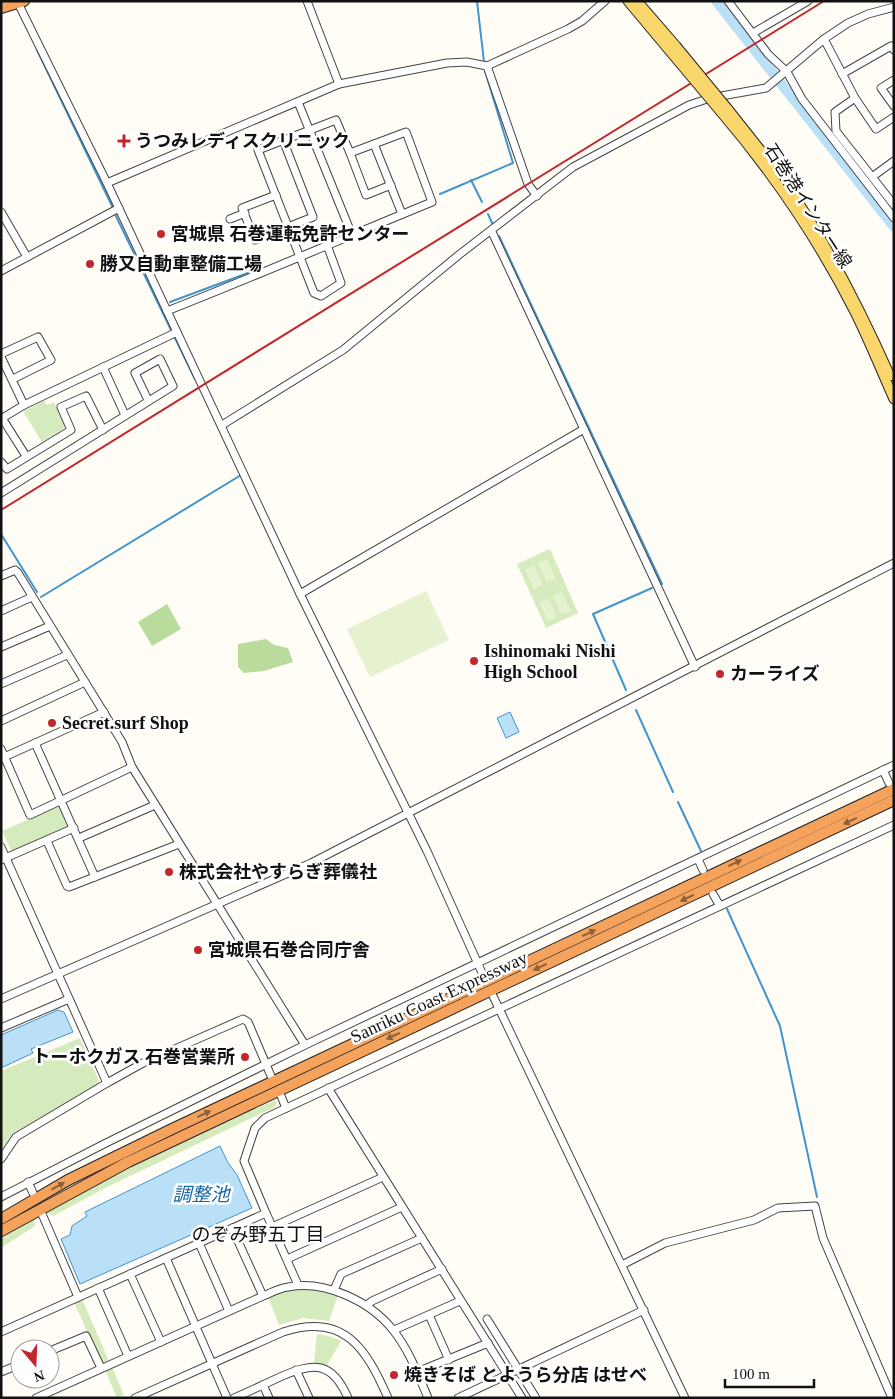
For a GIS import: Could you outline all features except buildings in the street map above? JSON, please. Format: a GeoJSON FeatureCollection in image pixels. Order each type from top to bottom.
{"type":"FeatureCollection","features":[{"type":"Feature","properties":{"kind":"highway"},"geometry":{"type":"LineString","coordinates":[[1,8],[20,2]]}},
{"type":"Feature","properties":{"kind":"highway","name":"Sanriku Coast Expressway"},"geometry":{"type":"LineString","coordinates":[[1,1219],[68,1180],[170,1130],[892,786]]}},
{"type":"Feature","properties":{"kind":"highway","name":"Sanriku Coast Expressway"},"geometry":{"type":"LineString","coordinates":[[1,1231],[128,1162],[894,800]]}},
{"type":"Feature","properties":{"kind":"main road","name":"石巻港インター線"},"geometry":{"type":"LineString","coordinates":[[628,1],[672,48],[724,110],[767,157],[820,234],[860,307],[894,384]]}},
{"type":"Feature","properties":{"kind":"main road","name":"石巻港インター線"},"geometry":{"type":"LineString","coordinates":[[637,1],[672,48]]}},
{"type":"Feature","properties":{"kind":"main road","name":"石巻港インター線"},"geometry":{"type":"LineString","coordinates":[[724,110],[814,239],[855,312],[894,399]]}},
{"type":"Feature","properties":{"kind":"street"},"geometry":{"type":"LineString","coordinates":[[308,1],[339,84]]}},
{"type":"Feature","properties":{"kind":"street"},"geometry":{"type":"LineString","coordinates":[[107,182],[339,84],[447,62],[467,62],[487,66],[582,21],[605,1]]}},
{"type":"Feature","properties":{"kind":"street"},"geometry":{"type":"LineString","coordinates":[[728,1],[768,54],[785,73],[802,99],[894,218]]}},
{"type":"Feature","properties":{"kind":"street"},"geometry":{"type":"LineString","coordinates":[[753,33],[808,1]]}},
{"type":"Feature","properties":{"kind":"street"},"geometry":{"type":"LineString","coordinates":[[20,2],[33,36],[42,49],[107,182],[300,594],[409,813],[483,975]]}},
{"type":"Feature","properties":{"kind":"street"},"geometry":{"type":"LineString","coordinates":[[222,425],[343,350],[460,254],[492,232],[573,168],[673,112],[710,98],[755,91],[771,85],[824,39],[848,23],[868,14],[893,8]]}},
{"type":"Feature","properties":{"kind":"street"},"geometry":{"type":"LineString","coordinates":[[824,39],[855,98],[876,129],[894,117]]}},
{"type":"Feature","properties":{"kind":"street"},"geometry":{"type":"LineString","coordinates":[[842,74],[891,46],[894,50]]}},
{"type":"Feature","properties":{"kind":"street"},"geometry":{"type":"LineString","coordinates":[[487,66],[528,184],[537,196]]}},
{"type":"Feature","properties":{"kind":"street"},"geometry":{"type":"LineString","coordinates":[[894,80],[880,88],[894,106]]}},
{"type":"Feature","properties":{"kind":"street"},"geometry":{"type":"LineString","coordinates":[[855,98],[835,112],[836,130],[894,205]]}},
{"type":"Feature","properties":{"kind":"street"},"geometry":{"type":"LineString","coordinates":[[298,102],[352,235]]}},
{"type":"Feature","properties":{"kind":"street"},"geometry":{"type":"LineString","coordinates":[[327,245],[341,283],[321,296],[314,293],[258,150],[336,120],[366,195],[391,185]]}},
{"type":"Feature","properties":{"kind":"street"},"geometry":{"type":"LineString","coordinates":[[167,311],[432,202],[406,132],[350,153]]}},
{"type":"Feature","properties":{"kind":"street"},"geometry":{"type":"LineString","coordinates":[[276,195],[242,208],[255,240],[313,217],[283,140]]}},
{"type":"Feature","properties":{"kind":"street"},"geometry":{"type":"LineString","coordinates":[[374,144],[402,214]]}},
{"type":"Feature","properties":{"kind":"street"},"geometry":{"type":"LineString","coordinates":[[872,177],[894,161]]}},
{"type":"Feature","properties":{"kind":"street"},"geometry":{"type":"LineString","coordinates":[[1,271],[119,208]]}},
{"type":"Feature","properties":{"kind":"street"},"geometry":{"type":"LineString","coordinates":[[1,212],[27,256]]}},
{"type":"Feature","properties":{"kind":"street"},"geometry":{"type":"LineString","coordinates":[[230,219],[245,214]]}},
{"type":"Feature","properties":{"kind":"street"},"geometry":{"type":"LineString","coordinates":[[492,232],[695,667]]}},
{"type":"Feature","properties":{"kind":"street"},"geometry":{"type":"LineString","coordinates":[[26,456],[2,418],[24,405],[177,332]]}},
{"type":"Feature","properties":{"kind":"street"},"geometry":{"type":"LineString","coordinates":[[12,379],[51,360],[38,337],[1,355],[12,379],[24,405]]}},
{"type":"Feature","properties":{"kind":"street"},"geometry":{"type":"LineString","coordinates":[[1,492],[173,386],[160,359],[135,373],[148,400]]}},
{"type":"Feature","properties":{"kind":"street"},"geometry":{"type":"LineString","coordinates":[[103,367],[125,415]]}},
{"type":"Feature","properties":{"kind":"street"},"geometry":{"type":"LineString","coordinates":[[1,462],[7,469],[71,430],[61,408],[86,396],[103,430]]}},
{"type":"Feature","properties":{"kind":"street"},"geometry":{"type":"LineString","coordinates":[[300,594],[584,429]]}},
{"type":"Feature","properties":{"kind":"street"},"geometry":{"type":"LineString","coordinates":[[1,999],[302,867],[894,564]]}},
{"type":"Feature","properties":{"kind":"street"},"geometry":{"type":"LineString","coordinates":[[1,576],[15,570],[122,742],[132,767],[179,844],[305,1045]]}},
{"type":"Feature","properties":{"kind":"street"},"geometry":{"type":"LineString","coordinates":[[1,611],[32,597]]}},
{"type":"Feature","properties":{"kind":"street"},"geometry":{"type":"LineString","coordinates":[[1,647],[50,626]]}},
{"type":"Feature","properties":{"kind":"street"},"geometry":{"type":"LineString","coordinates":[[1,684],[67,655]]}},
{"type":"Feature","properties":{"kind":"street"},"geometry":{"type":"LineString","coordinates":[[1,721],[85,682]]}},
{"type":"Feature","properties":{"kind":"street"},"geometry":{"type":"LineString","coordinates":[[3,758],[104,712]]}},
{"type":"Feature","properties":{"kind":"street"},"geometry":{"type":"LineString","coordinates":[[35,743],[96,877]]}},
{"type":"Feature","properties":{"kind":"street"},"geometry":{"type":"LineString","coordinates":[[1,749],[3,758],[30,814],[132,767]]}},
{"type":"Feature","properties":{"kind":"street"},"geometry":{"type":"LineString","coordinates":[[1,1197],[305,1045],[894,765]]}},
{"type":"Feature","properties":{"kind":"street"},"geometry":{"type":"LineString","coordinates":[[883,770],[892,786]]}},
{"type":"Feature","properties":{"kind":"street"},"geometry":{"type":"LineString","coordinates":[[79,838],[155,804]]}},
{"type":"Feature","properties":{"kind":"street"},"geometry":{"type":"LineString","coordinates":[[298,1285],[245,1165],[244,1156],[257,1124],[264,1118],[498,1007],[894,825]]}},
{"type":"Feature","properties":{"kind":"street"},"geometry":{"type":"LineString","coordinates":[[4,859],[74,828]]}},
{"type":"Feature","properties":{"kind":"street"},"geometry":{"type":"LineString","coordinates":[[47,841],[67,886],[96,877],[179,844]]}},
{"type":"Feature","properties":{"kind":"street"},"geometry":{"type":"LineString","coordinates":[[1,847],[4,859],[107,1083]]}},
{"type":"Feature","properties":{"kind":"street"},"geometry":{"type":"LineString","coordinates":[[698,859],[703,870]]}},
{"type":"Feature","properties":{"kind":"street"},"geometry":{"type":"LineString","coordinates":[[714,894],[720,906]]}},
{"type":"Feature","properties":{"kind":"street"},"geometry":{"type":"LineString","coordinates":[[493,996],[685,1398]]}},
{"type":"Feature","properties":{"kind":"street"},"geometry":{"type":"LineString","coordinates":[[1,1028],[69,999]]}},
{"type":"Feature","properties":{"kind":"street"},"geometry":{"type":"LineString","coordinates":[[1,1159],[16,1137],[107,1083],[143,1063],[243,1020],[248,1022],[271,1076]]}},
{"type":"Feature","properties":{"kind":"street"},"geometry":{"type":"LineString","coordinates":[[328,1088],[522,1398]]}},
{"type":"Feature","properties":{"kind":"street"},"geometry":{"type":"LineString","coordinates":[[280,1096],[286,1108]]}},
{"type":"Feature","properties":{"kind":"street"},"geometry":{"type":"LineString","coordinates":[[272,1227],[383,1177]]}},
{"type":"Feature","properties":{"kind":"street"},"geometry":{"type":"LineString","coordinates":[[28,1182],[33,1193]]}},
{"type":"Feature","properties":{"kind":"street"},"geometry":{"type":"LineString","coordinates":[[622,1265],[665,1243],[754,1220],[778,1208],[815,1206],[824,1238],[892,1398]]}},
{"type":"Feature","properties":{"kind":"street"},"geometry":{"type":"LineString","coordinates":[[287,1259],[402,1207]]}},
{"type":"Feature","properties":{"kind":"street"},"geometry":{"type":"LineString","coordinates":[[1,1332],[266,1213]]}},
{"type":"Feature","properties":{"kind":"street"},"geometry":{"type":"LineString","coordinates":[[42,1214],[78,1297]]}},
{"type":"Feature","properties":{"kind":"street"},"geometry":{"type":"LineString","coordinates":[[232,1228],[263,1296]]}},
{"type":"Feature","properties":{"kind":"street"},"geometry":{"type":"LineString","coordinates":[[334,1290],[341,1274],[422,1238]]}},
{"type":"Feature","properties":{"kind":"street"},"geometry":{"type":"LineString","coordinates":[[199,1244],[229,1311]]}},
{"type":"Feature","properties":{"kind":"street"},"geometry":{"type":"LineString","coordinates":[[166,1258],[227,1398]]}},
{"type":"Feature","properties":{"kind":"street"},"geometry":{"type":"LineString","coordinates":[[367,1306],[372,1301],[442,1269]]}},
{"type":"Feature","properties":{"kind":"street"},"geometry":{"type":"LineString","coordinates":[[130,1274],[160,1342]]}},
{"type":"Feature","properties":{"kind":"street"},"geometry":{"type":"LineString","coordinates":[[36,1398],[263,1296],[286,1287],[298,1285],[334,1290],[367,1306],[394,1330],[408,1351],[428,1398]]}},
{"type":"Feature","properties":{"kind":"street"},"geometry":{"type":"LineString","coordinates":[[98,1288],[128,1356]]}},
{"type":"Feature","properties":{"kind":"street"},"geometry":{"type":"LineString","coordinates":[[394,1330],[460,1301]]}},
{"type":"Feature","properties":{"kind":"street"},"geometry":{"type":"LineString","coordinates":[[458,1398],[644,1310]]}},
{"type":"Feature","properties":{"kind":"street"},"geometry":{"type":"LineString","coordinates":[[429,1315],[449,1360]]}},
{"type":"Feature","properties":{"kind":"street"},"geometry":{"type":"LineString","coordinates":[[487,1319],[536,1398]]}},
{"type":"Feature","properties":{"kind":"street"},"geometry":{"type":"LineString","coordinates":[[135,1398],[295,1328],[318,1327],[346,1336],[366,1353],[388,1398]]}},
{"type":"Feature","properties":{"kind":"street"},"geometry":{"type":"LineString","coordinates":[[60,1347],[86,1336],[101,1368]]}},
{"type":"Feature","properties":{"kind":"street"},"geometry":{"type":"LineString","coordinates":[[417,1372],[488,1343]]}},
{"type":"Feature","properties":{"kind":"street"},"geometry":{"type":"LineString","coordinates":[[234,1398],[296,1370],[315,1366],[330,1372],[339,1379],[348,1398]]}},
{"type":"Feature","properties":{"kind":"street"},"geometry":{"type":"LineString","coordinates":[[296,1370],[309,1398]]}},
{"type":"Feature","properties":{"kind":"street"},"geometry":{"type":"LineString","coordinates":[[263,1385],[268,1398]]}},
{"type":"Feature","properties":{"kind":"green space"},"geometry":{"type":"Polygon","coordinates":[[[44,401],[47,405],[54,402],[65,425],[63,429],[42,442],[23,411],[44,401]]]}},
{"type":"Feature","properties":{"kind":"green space"},"geometry":{"type":"Polygon","coordinates":[[[550,549],[578,613],[546,628],[517,564],[550,549]]]}},
{"type":"Feature","properties":{"kind":"green space"},"geometry":{"type":"Polygon","coordinates":[[[547,559],[556,579],[547,583],[538,563],[547,559]]]}},
{"type":"Feature","properties":{"kind":"green space"},"geometry":{"type":"Polygon","coordinates":[[[534,565],[543,585],[534,589],[525,570],[534,565]]]}},
{"type":"Feature","properties":{"kind":"green space"},"geometry":{"type":"Polygon","coordinates":[[[426,591],[449,640],[370,677],[347,629],[426,591]]]}},
{"type":"Feature","properties":{"kind":"green space"},"geometry":{"type":"Polygon","coordinates":[[[562,592],[571,611],[561,615],[553,596],[562,592]]]}},
{"type":"Feature","properties":{"kind":"green space"},"geometry":{"type":"Polygon","coordinates":[[[548,598],[557,617],[548,621],[539,602],[548,598]]]}},
{"type":"Feature","properties":{"kind":"green space"},"geometry":{"type":"Polygon","coordinates":[[[167,604],[181,629],[152,646],[138,622],[167,604]]]}},
{"type":"Feature","properties":{"kind":"green space"},"geometry":{"type":"Polygon","coordinates":[[[266,639],[274,645],[288,648],[293,662],[264,671],[244,673],[238,667],[238,644],[266,639]]]}},
{"type":"Feature","properties":{"kind":"green space"},"geometry":{"type":"Polygon","coordinates":[[[58,806],[62,807],[69,824],[68,828],[15,852],[11,850],[2,831],[58,806]]]}},
{"type":"Feature","properties":{"kind":"green space"},"geometry":{"type":"Polygon","coordinates":[[[80,1038],[99,1081],[98,1086],[13,1133],[1,1149],[1,1071],[80,1038]]]}},
{"type":"Feature","properties":{"kind":"green space"},"geometry":{"type":"Polygon","coordinates":[[[275,1100],[277,1103],[275,1107],[109,1186],[53,1216],[46,1212],[135,1165],[275,1100]]]}},
{"type":"Feature","properties":{"kind":"green space"},"geometry":{"type":"Polygon","coordinates":[[[34,1219],[35,1226],[1,1248],[1,1238],[34,1219]]]}},
{"type":"Feature","properties":{"kind":"green space"},"geometry":{"type":"Polygon","coordinates":[[[308,1289],[338,1295],[329,1321],[303,1318],[279,1325],[268,1297],[285,1291],[308,1289]]]}},
{"type":"Feature","properties":{"kind":"green space"},"geometry":{"type":"Polygon","coordinates":[[[82,1299],[109,1361],[104,1364],[101,1363],[74,1302],[82,1299]]]}},
{"type":"Feature","properties":{"kind":"green space"},"geometry":{"type":"Polygon","coordinates":[[[317,1334],[341,1341],[326,1367],[314,1363],[317,1334]]]}},
{"type":"Feature","properties":{"kind":"green space"},"geometry":{"type":"Polygon","coordinates":[[[112,1367],[124,1395],[117,1398],[105,1370],[112,1367]]]}},
{"type":"Feature","properties":{"kind":"water"},"geometry":{"type":"Polygon","coordinates":[[[510,712],[519,732],[506,738],[497,718],[510,712]]]}},
{"type":"Feature","properties":{"kind":"water"},"geometry":{"type":"Polygon","coordinates":[[[58,1010],[64,1012],[73,1032],[31,1049],[33,1053],[1,1068],[1,1035],[58,1010]]]}},
{"type":"Feature","properties":{"kind":"water","name":"調整池"},"geometry":{"type":"Polygon","coordinates":[[[220,1146],[228,1163],[237,1175],[252,1208],[80,1284],[61,1239],[70,1235],[72,1226],[87,1216],[85,1212],[220,1146]]]}},
{"type":"Feature","properties":{"kind":"waterway"},"geometry":{"type":"LineString","coordinates":[[477,1],[484,62]]}},
{"type":"Feature","properties":{"kind":"waterway"},"geometry":{"type":"LineString","coordinates":[[716,1],[894,227]]}},
{"type":"Feature","properties":{"kind":"waterway"},"geometry":{"type":"LineString","coordinates":[[37,50],[113,208]]}},
{"type":"Feature","properties":{"kind":"waterway"},"geometry":{"type":"LineString","coordinates":[[440,194],[513,163],[485,71]]}},
{"type":"Feature","properties":{"kind":"waterway"},"geometry":{"type":"LineString","coordinates":[[471,180],[482,202]]}},
{"type":"Feature","properties":{"kind":"waterway"},"geometry":{"type":"LineString","coordinates":[[114,212],[172,332]]}},
{"type":"Feature","properties":{"kind":"waterway"},"geometry":{"type":"LineString","coordinates":[[488,214],[493,225]]}},
{"type":"Feature","properties":{"kind":"waterway"},"geometry":{"type":"LineString","coordinates":[[499,236],[662,584]]}},
{"type":"Feature","properties":{"kind":"waterway"},"geometry":{"type":"LineString","coordinates":[[170,302],[248,273]]}},
{"type":"Feature","properties":{"kind":"waterway"},"geometry":{"type":"LineString","coordinates":[[174,336],[195,379]]}},
{"type":"Feature","properties":{"kind":"waterway"},"geometry":{"type":"LineString","coordinates":[[41,597],[241,475]]}},
{"type":"Feature","properties":{"kind":"waterway"},"geometry":{"type":"LineString","coordinates":[[1,534],[37,592]]}},
{"type":"Feature","properties":{"kind":"waterway"},"geometry":{"type":"LineString","coordinates":[[626,690],[593,614],[652,588]]}},
{"type":"Feature","properties":{"kind":"waterway"},"geometry":{"type":"LineString","coordinates":[[636,710],[673,792]]}},
{"type":"Feature","properties":{"kind":"waterway"},"geometry":{"type":"LineString","coordinates":[[678,802],[701,851]]}},
{"type":"Feature","properties":{"kind":"waterway"},"geometry":{"type":"LineString","coordinates":[[727,909],[780,1026],[817,1197]]}},
{"type":"Feature","properties":{"kind":"railway"},"geometry":{"type":"LineString","coordinates":[[1,510],[824,1]]}},
{"type":"Feature","properties":{"kind":"place","name":"うつみレディスクリニック"},"geometry":{"type":"Point","coordinates":[124,141]}},
{"type":"Feature","properties":{"kind":"place","name":"宮城県 石巻運転免許センター"},"geometry":{"type":"Point","coordinates":[161,234]}},
{"type":"Feature","properties":{"kind":"place","name":"勝又自動車整備工場"},"geometry":{"type":"Point","coordinates":[90,264]}},
{"type":"Feature","properties":{"kind":"place","name":"Ishinomaki Nishi High School"},"geometry":{"type":"Point","coordinates":[474,661]}},
{"type":"Feature","properties":{"kind":"place","name":"カーライズ"},"geometry":{"type":"Point","coordinates":[720,674]}},
{"type":"Feature","properties":{"kind":"place","name":"Secret.surf Shop"},"geometry":{"type":"Point","coordinates":[52,723]}},
{"type":"Feature","properties":{"kind":"place","name":"株式会社やすらぎ葬儀社"},"geometry":{"type":"Point","coordinates":[169,872]}},
{"type":"Feature","properties":{"kind":"place","name":"宮城県石巻合同庁舎"},"geometry":{"type":"Point","coordinates":[198,950]}},
{"type":"Feature","properties":{"kind":"place","name":"トーホクガス 石巻営業所"},"geometry":{"type":"Point","coordinates":[245,1057]}},
{"type":"Feature","properties":{"kind":"place","name":"焼きそば とようら分店 はせべ"},"geometry":{"type":"Point","coordinates":[394,1375]}},
{"type":"Feature","properties":{"kind":"district","name":"のぞみ野五丁目"},"geometry":{"type":"Point","coordinates":[258,1234]}}]}
